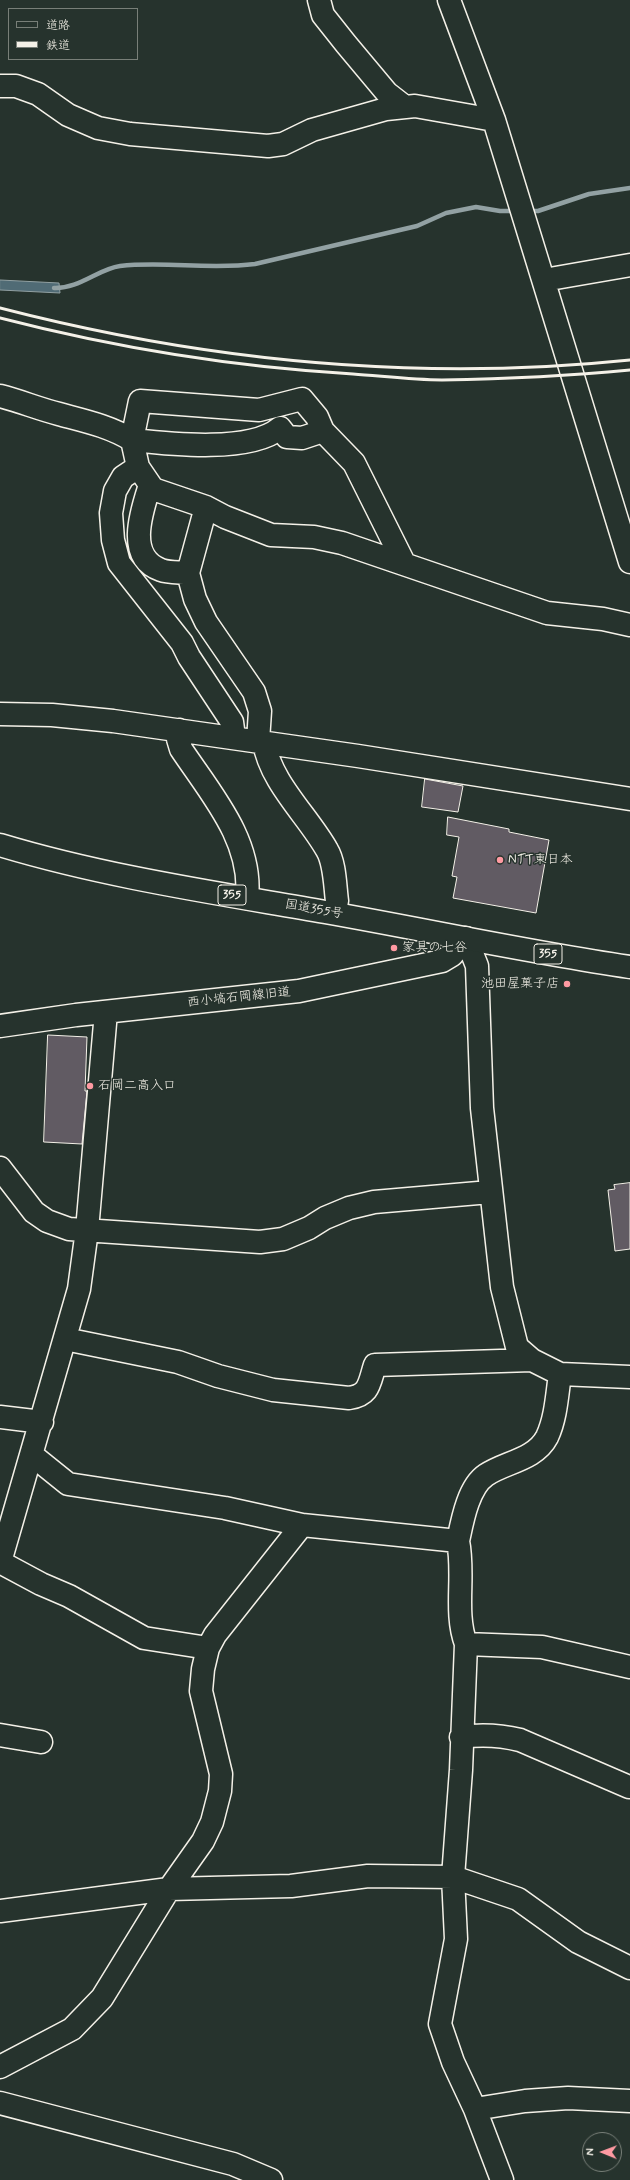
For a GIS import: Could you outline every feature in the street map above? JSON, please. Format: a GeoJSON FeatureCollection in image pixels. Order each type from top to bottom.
{"type":"FeatureCollection","features":[{"type":"Feature","properties":{"kind":"main road"},"geometry":{"type":"LineString","coordinates":[[319,0],[323,15],[341,38],[387,93],[405,107]]}},
{"type":"Feature","properties":{"kind":"main road"},"geometry":{"type":"LineString","coordinates":[[448,0],[494,120],[630,562]]}},
{"type":"Feature","properties":{"kind":"main road"},"geometry":{"type":"LineString","coordinates":[[0,86],[16,86],[38,94],[68,115],[98,128],[130,134],[268,146],[283,144],[312,130],[386,109],[415,106],[494,120]]}},
{"type":"Feature","properties":{"kind":"main road"},"geometry":{"type":"LineString","coordinates":[[544,280],[630,265]]}},
{"type":"Feature","properties":{"kind":"main road"},"geometry":{"type":"LineString","coordinates":[[0,396],[59,414],[85,419],[116,430],[132,440],[183,445],[253,440],[271,435],[280,428],[287,437],[302,438],[323,431]]}},
{"type":"Feature","properties":{"kind":"main road"},"geometry":{"type":"LineString","coordinates":[[404,563],[354,463],[323,431],[317,417],[302,398],[259,410],[140,401],[132,440],[144,476],[153,489],[206,507],[225,517],[271,535],[314,537],[342,542],[547,613],[602,619],[630,625]]}},
{"type":"Feature","properties":{"kind":"main road"},"geometry":{"type":"LineString","coordinates":[[144,476],[138,525],[142,554],[153,566],[162,570],[188,573]]}},
{"type":"Feature","properties":{"kind":"main road"},"geometry":{"type":"LineString","coordinates":[[144,476],[123,477],[115,491],[112,513],[113,540],[119,563],[182,643],[189,657],[232,722],[234,738]]}},
{"type":"Feature","properties":{"kind":"main road"},"geometry":{"type":"LineString","coordinates":[[206,507],[188,573],[195,599],[206,622],[254,692],[260,711],[261,741],[266,756],[291,798],[328,850],[337,901]]}},
{"type":"Feature","properties":{"kind":"main road"},"geometry":{"type":"LineString","coordinates":[[0,714],[52,715],[261,741],[630,799]]}},
{"type":"Feature","properties":{"kind":"main road"},"geometry":{"type":"LineString","coordinates":[[179,730],[178,739],[181,749],[238,839],[247,870],[247,898]]}},
{"type":"Feature","properties":{"kind":"main road","name":"国道355号"},"geometry":{"type":"LineString","coordinates":[[0,845],[82,866],[247,898],[526,950],[630,967]]}},
{"type":"Feature","properties":{"kind":"main road"},"geometry":{"type":"LineString","coordinates":[[466,938],[477,966],[482,1108],[490,1192],[502,1287],[517,1347],[532,1360],[560,1374],[630,1377]]}},
{"type":"Feature","properties":{"kind":"main road","name":"西小塙石岡線旧道"},"geometry":{"type":"LineString","coordinates":[[0,1026],[106,1012],[299,992],[427,965],[452,955],[466,938]]}},
{"type":"Feature","properties":{"kind":"main road"},"geometry":{"type":"LineString","coordinates":[[106,1012],[87,1230],[79,1289],[42,1422],[0,1562],[41,1584],[69,1596],[144,1638],[208,1648]]}},
{"type":"Feature","properties":{"kind":"main road"},"geometry":{"type":"LineString","coordinates":[[0,1168],[34,1212],[47,1221],[69,1229],[260,1242],[283,1239],[349,1208],[374,1202],[490,1192]]}},
{"type":"Feature","properties":{"kind":"main road"},"geometry":{"type":"LineString","coordinates":[[65,1339],[178,1362],[218,1376],[273,1390],[349,1398],[360,1397],[368,1389],[375,1365],[532,1360]]}},
{"type":"Feature","properties":{"kind":"main road"},"geometry":{"type":"LineString","coordinates":[[498,2179],[475,2109],[453,2062],[440,2024],[456,1939],[453,1877],[461,1770],[461,1738],[466,1644],[461,1625],[461,1565],[458,1541],[464,1510],[475,1489],[485,1475],[535,1451],[547,1438],[556,1410],[560,1374]]}},
{"type":"Feature","properties":{"kind":"main road"},"geometry":{"type":"LineString","coordinates":[[0,1417],[42,1422]]}},
{"type":"Feature","properties":{"kind":"main road"},"geometry":{"type":"LineString","coordinates":[[32,1455],[68,1484],[225,1508],[302,1525],[458,1541]]}},
{"type":"Feature","properties":{"kind":"main road"},"geometry":{"type":"LineString","coordinates":[[0,2067],[72,2029],[102,1998],[169,1889],[203,1841],[212,1822],[220,1790],[221,1774],[201,1691],[203,1669],[208,1648],[215,1635],[302,1525]]}},
{"type":"Feature","properties":{"kind":"main road"},"geometry":{"type":"LineString","coordinates":[[466,1644],[542,1647],[630,1667]]}},
{"type":"Feature","properties":{"kind":"main road"},"geometry":{"type":"LineString","coordinates":[[0,1735],[41,1742]]}},
{"type":"Feature","properties":{"kind":"main road"},"geometry":{"type":"LineString","coordinates":[[461,1738],[478,1735],[502,1736],[520,1740],[629,1787]]}},
{"type":"Feature","properties":{"kind":"main road"},"geometry":{"type":"LineString","coordinates":[[0,1911],[169,1889],[291,1886],[368,1876],[453,1877],[518,1899],[578,1942],[630,1968]]}},
{"type":"Feature","properties":{"kind":"main road"},"geometry":{"type":"LineString","coordinates":[[475,2109],[525,2101],[568,2098],[630,2101]]}},
{"type":"Feature","properties":{"kind":"main road"},"geometry":{"type":"LineString","coordinates":[[0,2103],[232,2172],[271,2180]]}},
{"type":"Feature","properties":{"kind":"water"},"geometry":{"type":"Polygon","coordinates":[[[0,280],[59,283],[60,293],[0,290],[0,280]]]}},
{"type":"Feature","properties":{"kind":"building"},"geometry":{"type":"Polygon","coordinates":[[[425,779],[463,786],[458,812],[422,807],[425,779]]]}},
{"type":"Feature","properties":{"kind":"building","name":"NTT東日本"},"geometry":{"type":"Polygon","coordinates":[[[448,817],[509,829],[509,832],[549,840],[536,913],[453,898],[457,877],[452,876],[459,837],[447,835],[448,817]]]}},
{"type":"Feature","properties":{"kind":"building"},"geometry":{"type":"Polygon","coordinates":[[[48,1035],[87,1037],[85,1091],[87,1091],[82,1144],[44,1142],[48,1035]]]}},
{"type":"Feature","properties":{"kind":"building"},"geometry":{"type":"Polygon","coordinates":[[[630,1183],[630,1249],[615,1251],[608,1190],[615,1189],[614,1185],[630,1183]]]}},
{"type":"Feature","properties":{"kind":"waterway"},"geometry":{"type":"LineString","coordinates":[[529,211],[538,211],[589,194],[630,188]]}},
{"type":"Feature","properties":{"kind":"waterway"},"geometry":{"type":"LineString","coordinates":[[54,288],[72,285],[104,271],[120,266],[154,264],[238,266],[255,264],[417,226],[446,213],[476,207],[500,211],[516,211]]}},
{"type":"Feature","properties":{"kind":"railway"},"geometry":{"type":"LineString","coordinates":[[0,308],[155,342],[234,354],[313,362],[392,367],[471,369],[551,366],[630,360]]}},
{"type":"Feature","properties":{"kind":"railway"},"geometry":{"type":"LineString","coordinates":[[0,318],[44,329],[175,355],[264,367],[308,371],[408,379],[442,380],[536,377],[630,370]]}},
{"type":"Feature","properties":{"kind":"place","name":"NTT東日本"},"geometry":{"type":"Point","coordinates":[500,860]}},
{"type":"Feature","properties":{"kind":"place","name":"家具の七谷"},"geometry":{"type":"Point","coordinates":[394,948]}},
{"type":"Feature","properties":{"kind":"place","name":"池田屋菓子店"},"geometry":{"type":"Point","coordinates":[567,984]}},
{"type":"Feature","properties":{"kind":"place","name":"石岡二高入口"},"geometry":{"type":"Point","coordinates":[90,1086]}}]}
